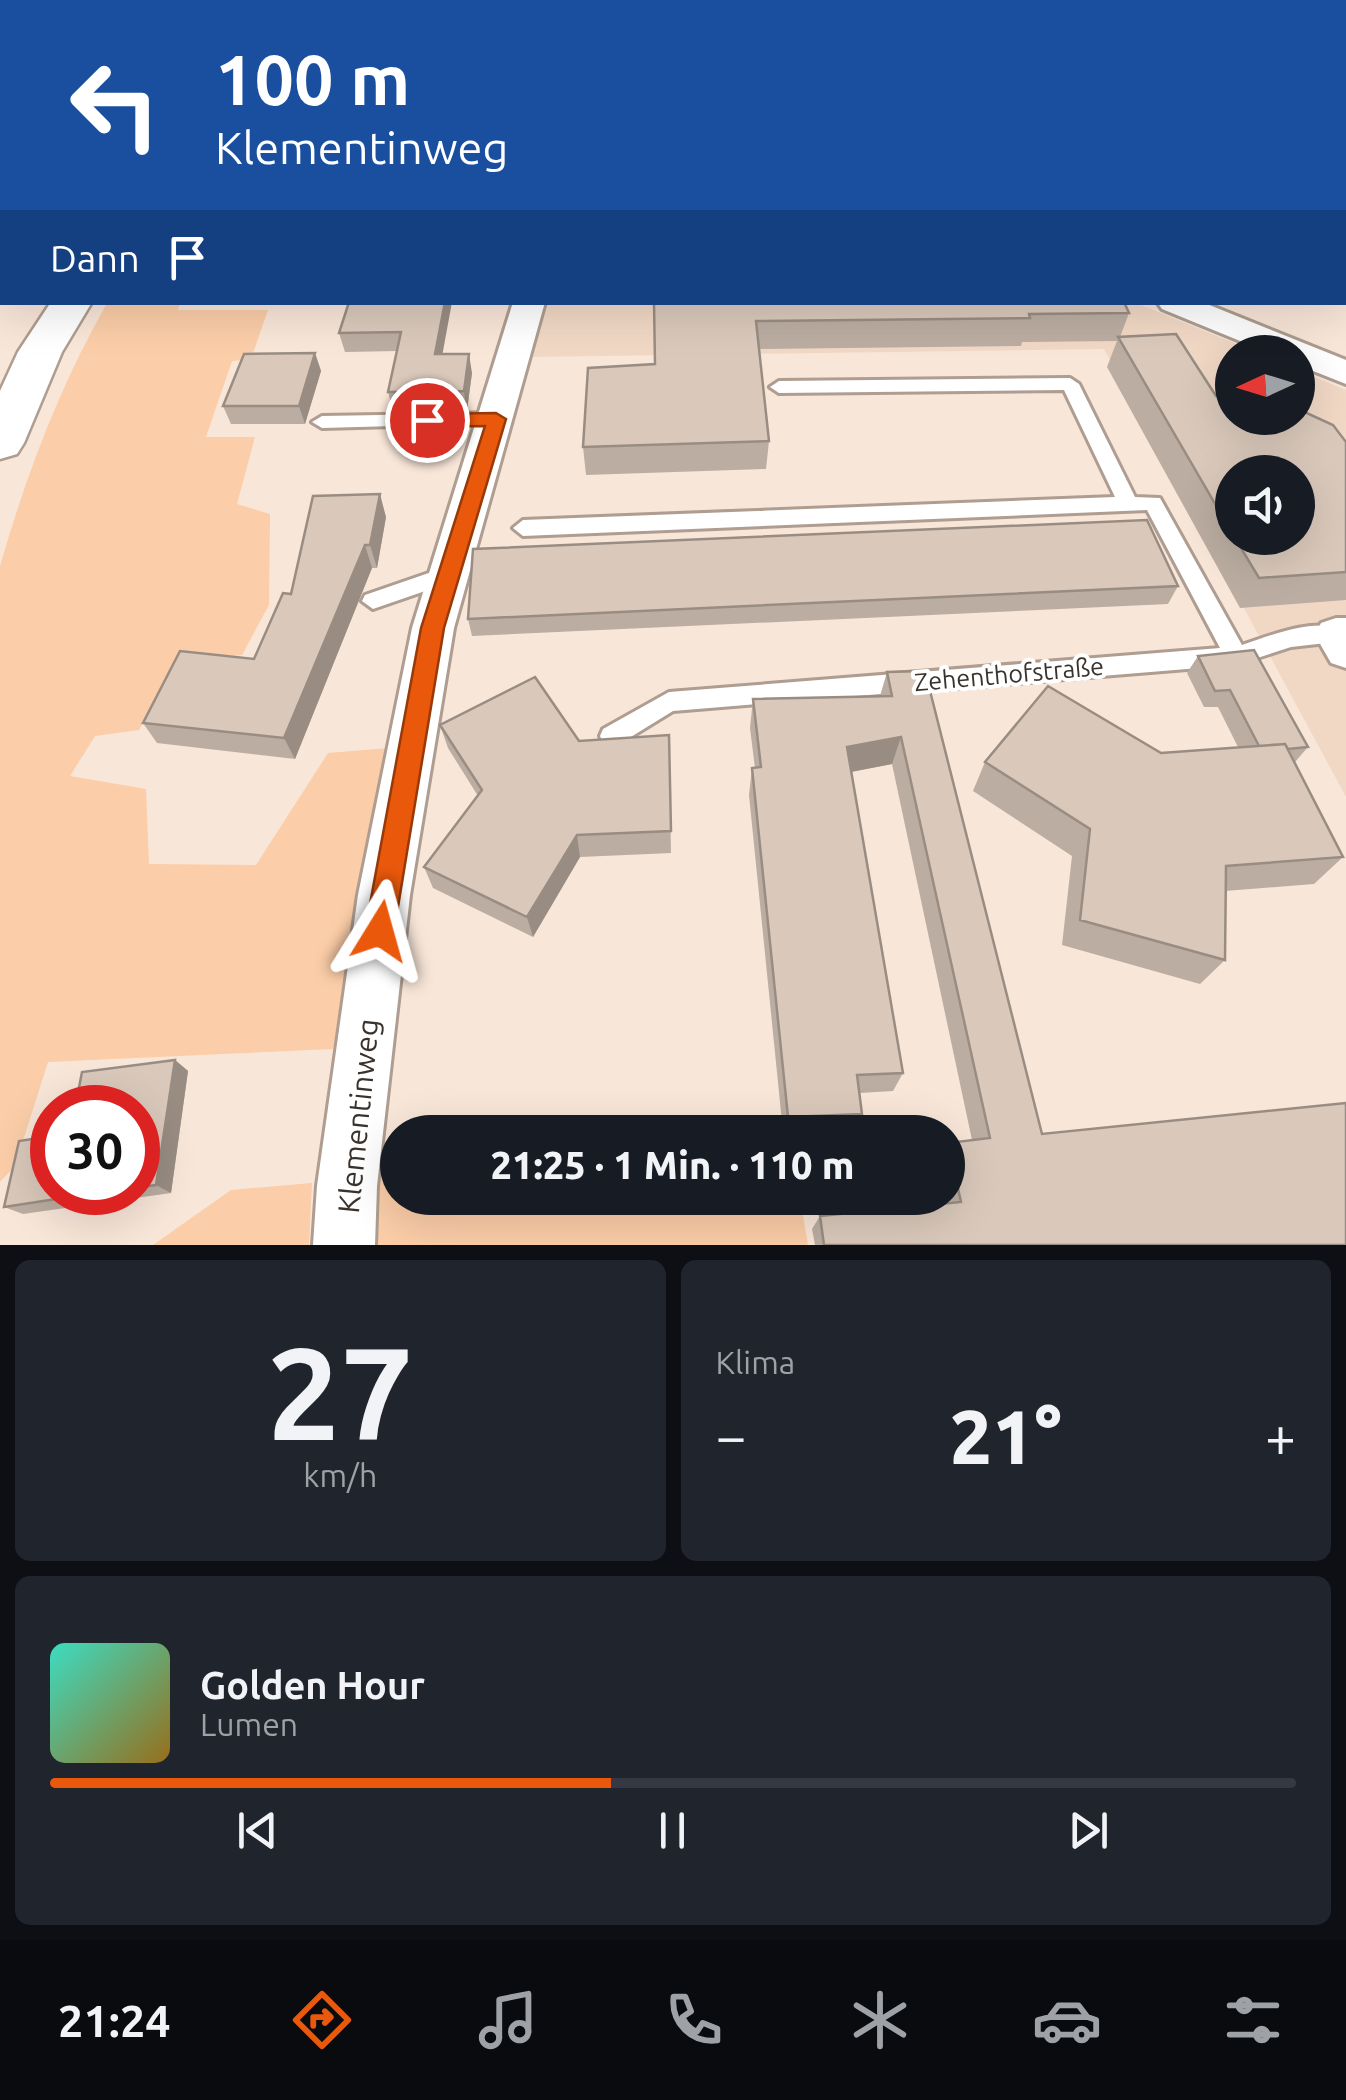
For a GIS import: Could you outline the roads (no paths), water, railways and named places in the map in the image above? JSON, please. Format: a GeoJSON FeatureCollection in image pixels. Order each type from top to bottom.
{"type":"FeatureCollection","features":[{"type":"Feature","properties":{"kind":"main road"},"geometry":{"type":"LineString","coordinates":[[0,353],[18,326],[63,305]]}},
{"type":"Feature","properties":{"kind":"main road"},"geometry":{"type":"LineString","coordinates":[[0,443],[40,352],[67,305]]}},
{"type":"Feature","properties":{"kind":"street","name":"Klementinweg"},"geometry":{"type":"LineString","coordinates":[[344,1245],[347,1186],[384,894],[433,628],[528,305]]}},
{"type":"Feature","properties":{"kind":"street"},"geometry":{"type":"LineString","coordinates":[[1180,305],[1253,335]]}},
{"type":"Feature","properties":{"kind":"street"},"geometry":{"type":"LineString","coordinates":[[1315,361],[1346,373]]}},
{"type":"Feature","properties":{"kind":"lane"},"geometry":{"type":"LineString","coordinates":[[779,386],[1070,384],[1128,504]]}},
{"type":"Feature","properties":{"kind":"lane"},"geometry":{"type":"LineString","coordinates":[[322,422],[496,419]]}},
{"type":"Feature","properties":{"kind":"lane"},"geometry":{"type":"LineString","coordinates":[[523,528],[1153,503],[1236,656]]}},
{"type":"Feature","properties":{"kind":"lane"},"geometry":{"type":"LineString","coordinates":[[373,601],[449,574]]}},
{"type":"Feature","properties":{"kind":"lane","name":"Zehenthofstraße"},"geometry":{"type":"LineString","coordinates":[[612,736],[669,702],[1236,656],[1291,638],[1343,640]]}}]}
